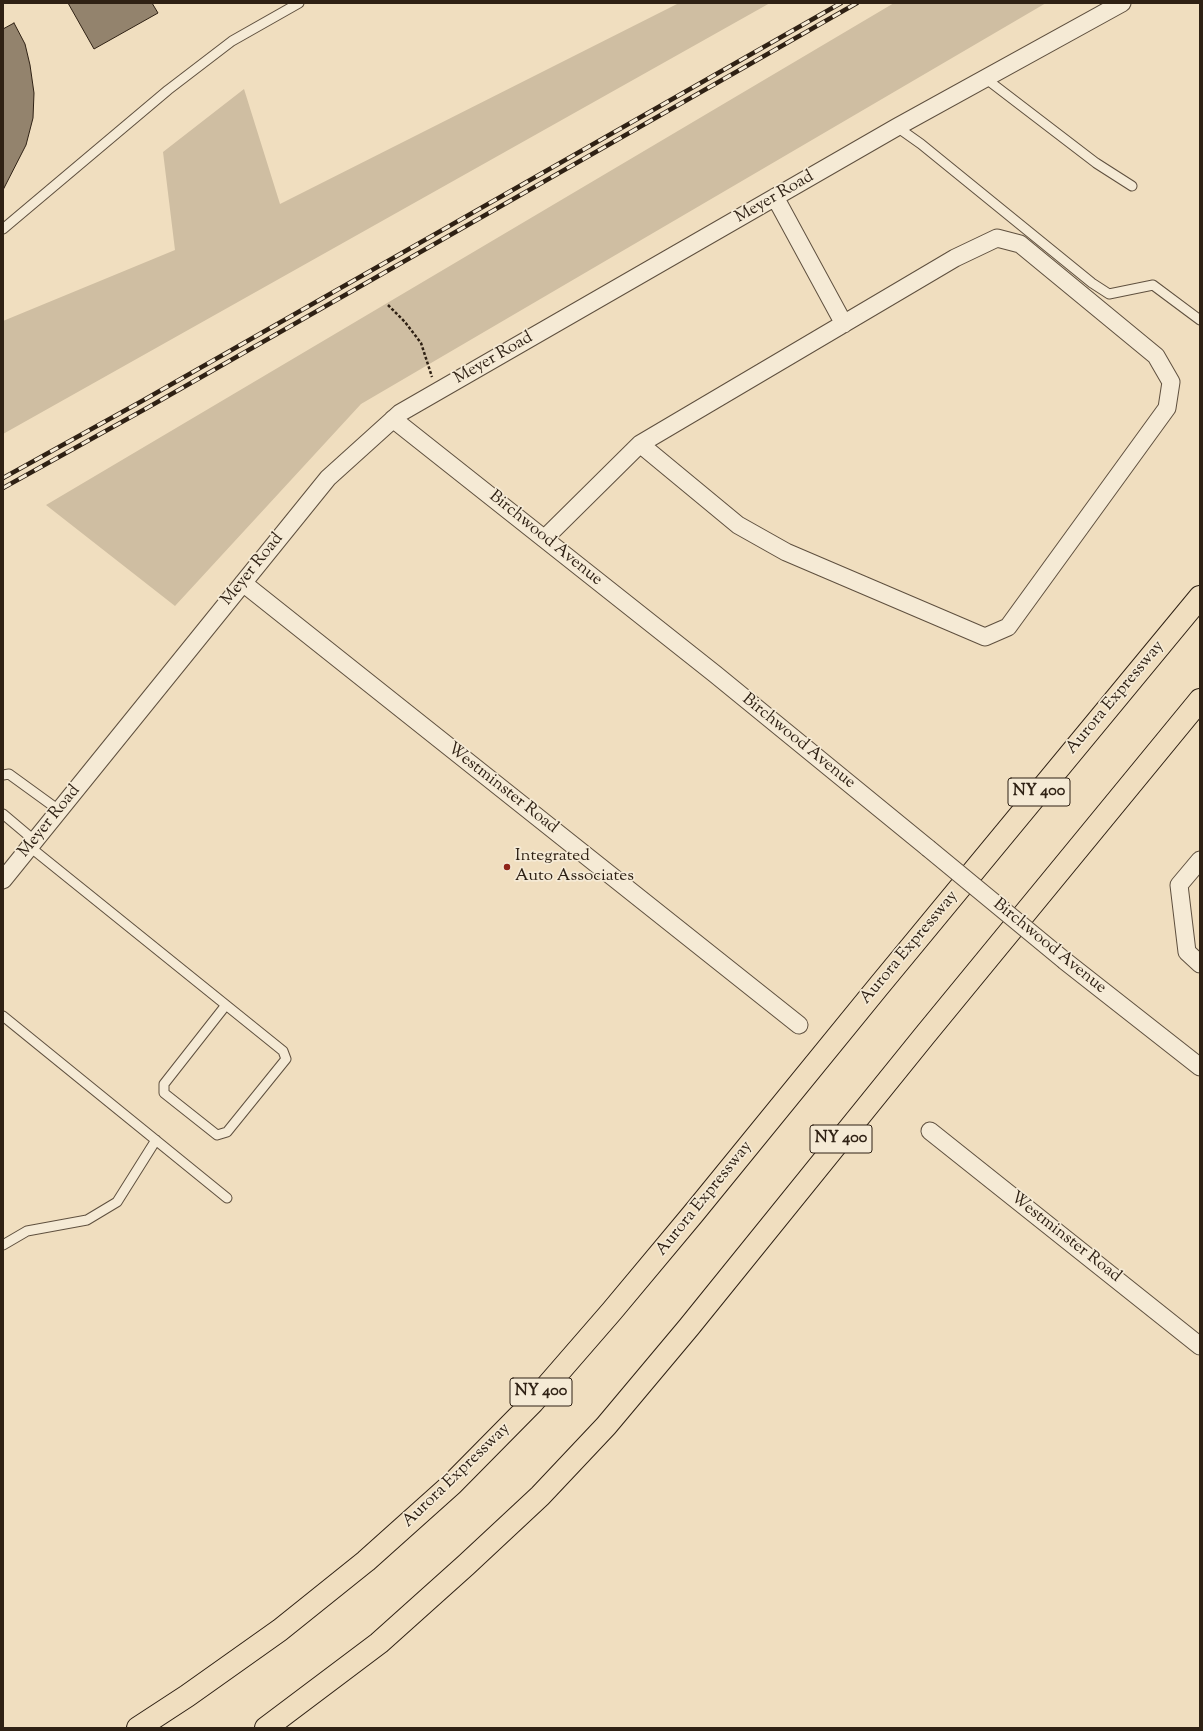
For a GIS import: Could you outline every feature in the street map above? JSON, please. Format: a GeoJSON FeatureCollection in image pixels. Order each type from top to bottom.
{"type":"FeatureCollection","features":[{"type":"Feature","properties":{"kind":"highway","name":"Aurora Expressway"},"geometry":{"type":"LineString","coordinates":[[138,1728],[187,1696],[280,1630],[366,1561],[452,1484],[532,1402],[612,1311],[693,1214],[1200,597]]}},
{"type":"Feature","properties":{"kind":"highway","name":"NY 400"},"geometry":{"type":"LineString","coordinates":[[266,1728],[384,1638],[466,1565],[540,1496],[606,1426],[689,1327],[1200,700]]}},
{"type":"Feature","properties":{"kind":"street","name":"Meyer Road"},"geometry":{"type":"LineString","coordinates":[[3,880],[328,478],[400,413],[898,127],[1122,3]]}},
{"type":"Feature","properties":{"kind":"street"},"geometry":{"type":"LineString","coordinates":[[775,197],[844,324]]}},
{"type":"Feature","properties":{"kind":"street"},"geometry":{"type":"LineString","coordinates":[[545,538],[640,444],[955,258],[998,238],[1020,244],[1156,356],[1171,382],[1167,408],[1008,627],[985,637],[786,552],[738,525],[640,444]]}},
{"type":"Feature","properties":{"kind":"street","name":"Birchwood Avenue"},"geometry":{"type":"LineString","coordinates":[[393,419],[545,538],[1066,961],[1200,1067]]}},
{"type":"Feature","properties":{"kind":"street","name":"Westminster Road"},"geometry":{"type":"LineString","coordinates":[[243,583],[799,1025]]}},
{"type":"Feature","properties":{"kind":"street"},"geometry":{"type":"LineString","coordinates":[[1200,860],[1179,885],[1187,952],[1200,964]]}},
{"type":"Feature","properties":{"kind":"street","name":"Westminster Road"},"geometry":{"type":"LineString","coordinates":[[930,1131],[1200,1346]]}},
{"type":"Feature","properties":{"kind":"lane"},"geometry":{"type":"LineString","coordinates":[[3,229],[168,90],[232,41],[299,3]]}},
{"type":"Feature","properties":{"kind":"lane"},"geometry":{"type":"LineString","coordinates":[[985,78],[1096,163],[1132,186]]}},
{"type":"Feature","properties":{"kind":"lane"},"geometry":{"type":"LineString","coordinates":[[898,127],[922,144],[1092,283],[1109,294],[1154,285],[1200,320]]}},
{"type":"Feature","properties":{"kind":"lane"},"geometry":{"type":"LineString","coordinates":[[3,775],[9,774],[60,810]]}},
{"type":"Feature","properties":{"kind":"lane"},"geometry":{"type":"LineString","coordinates":[[3,814],[32,844],[283,1051],[286,1059],[227,1132],[217,1135],[164,1093],[164,1084],[226,1005]]}},
{"type":"Feature","properties":{"kind":"lane"},"geometry":{"type":"LineString","coordinates":[[3,1016],[227,1198]]}},
{"type":"Feature","properties":{"kind":"lane"},"geometry":{"type":"LineString","coordinates":[[3,1245],[28,1230],[87,1220],[117,1202],[156,1140]]}},
{"type":"Feature","properties":{"kind":"path"},"geometry":{"type":"LineString","coordinates":[[388,305],[405,322],[421,343],[437,391]]}},
{"type":"Feature","properties":{"kind":"shaded area"},"geometry":{"type":"Polygon","coordinates":[[[679,3],[770,3],[3,434],[3,321],[175,250],[163,152],[244,89],[280,204],[679,3]]]}},
{"type":"Feature","properties":{"kind":"shaded area"},"geometry":{"type":"Polygon","coordinates":[[[894,3],[1046,3],[361,404],[175,606],[46,505],[894,3]]]}},
{"type":"Feature","properties":{"kind":"building"},"geometry":{"type":"Polygon","coordinates":[[[68,3],[152,3],[158,13],[94,49],[68,3]]]}},
{"type":"Feature","properties":{"kind":"building"},"geometry":{"type":"Polygon","coordinates":[[[14,23],[25,44],[30,65],[34,93],[33,118],[26,145],[3,190],[3,29],[14,23]]]}},
{"type":"Feature","properties":{"kind":"railway"},"geometry":{"type":"LineString","coordinates":[[3,478],[142,401],[841,3]]}},
{"type":"Feature","properties":{"kind":"railway"},"geometry":{"type":"LineString","coordinates":[[3,488],[147,408],[857,3]]}},
{"type":"Feature","properties":{"kind":"place","name":"Integrated Auto Associates"},"geometry":{"type":"Point","coordinates":[507,867]}}]}
